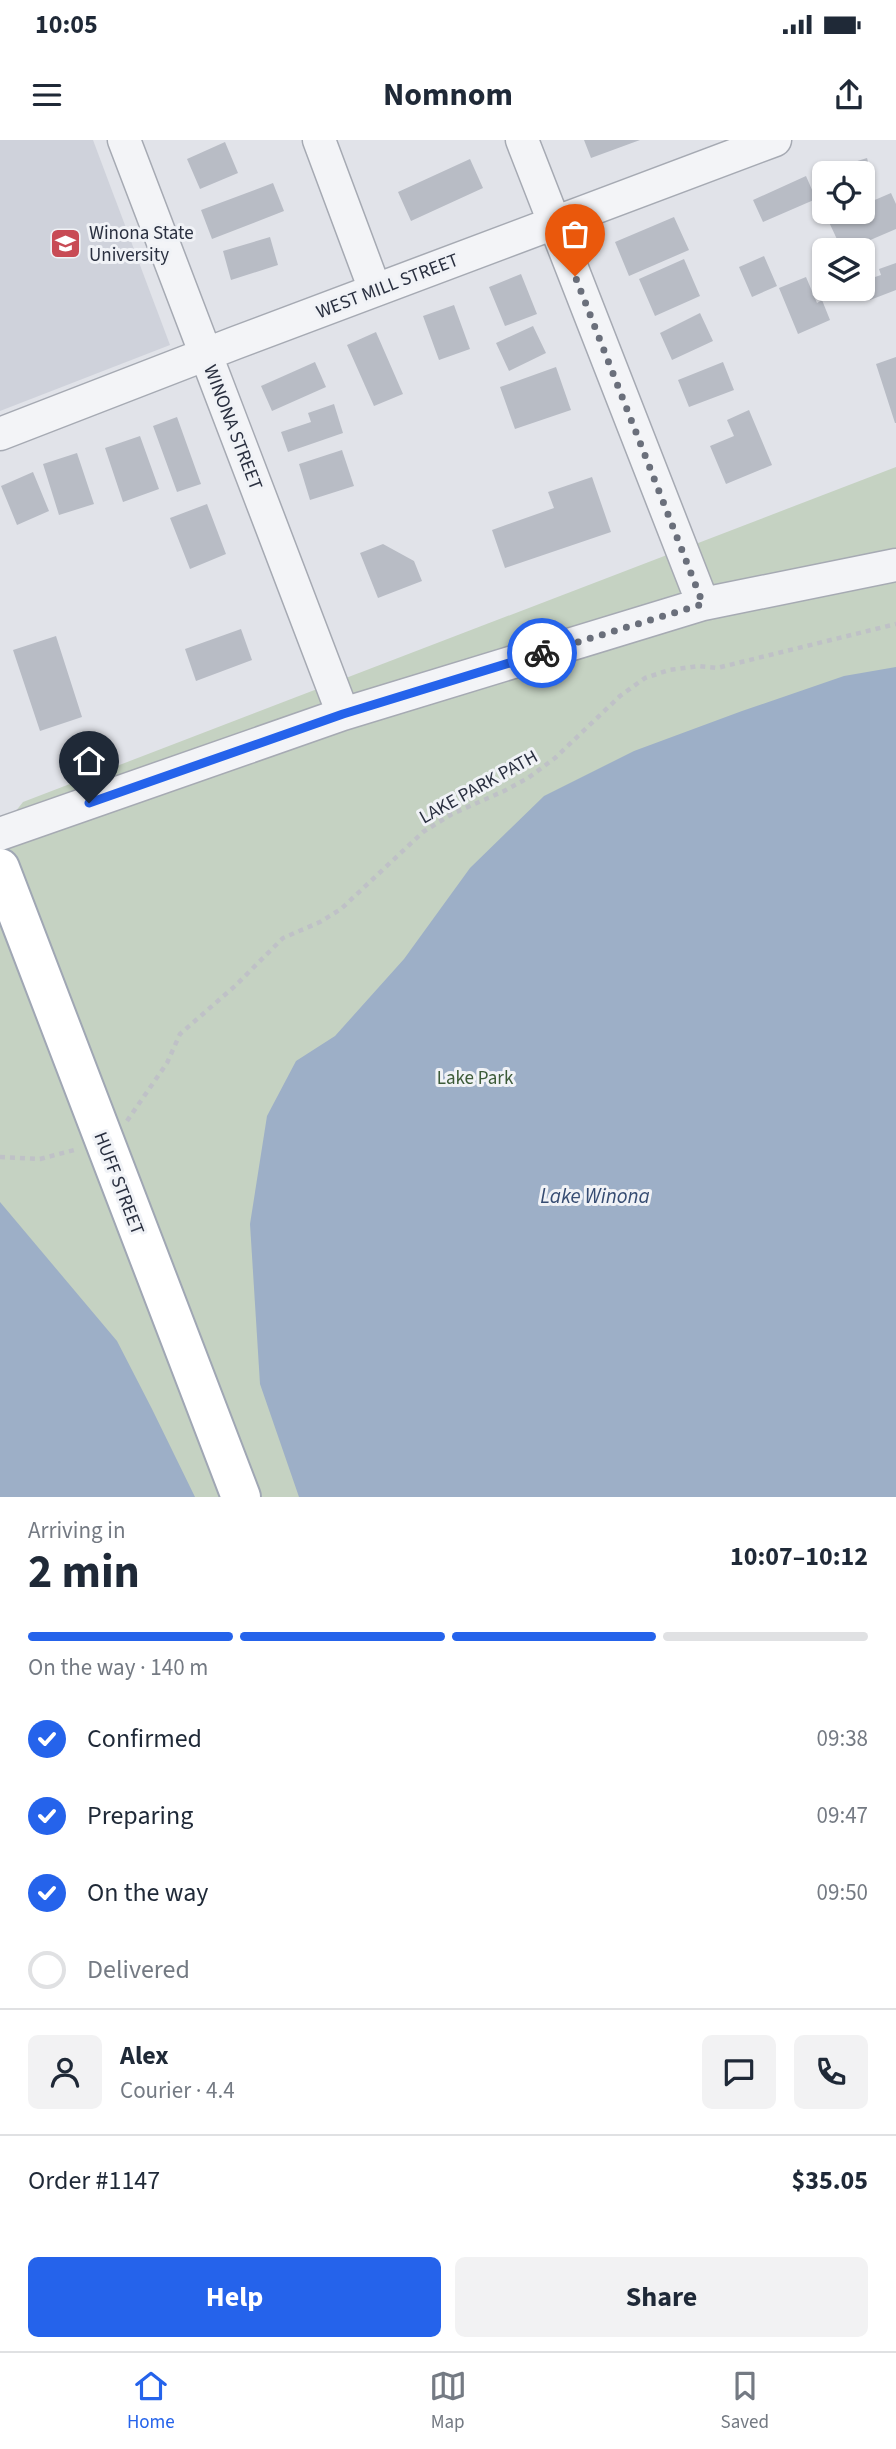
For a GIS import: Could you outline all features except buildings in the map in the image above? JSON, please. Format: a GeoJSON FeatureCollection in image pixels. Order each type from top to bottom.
{"type":"FeatureCollection","features":[{"type":"Feature","properties":{"kind":"main road","name":"HUFF STREET"},"geometry":{"type":"LineString","coordinates":[[0,868],[112,1133],[241,1497]]}},
{"type":"Feature","properties":{"kind":"street","name":"WINONA STREET"},"geometry":{"type":"LineString","coordinates":[[124,140],[343,714]]}},
{"type":"Feature","properties":{"kind":"street"},"geometry":{"type":"LineString","coordinates":[[319,140],[375,290]]}},
{"type":"Feature","properties":{"kind":"street"},"geometry":{"type":"LineString","coordinates":[[522,140],[703,604]]}},
{"type":"Feature","properties":{"kind":"street","name":"WEST MILL STREET"},"geometry":{"type":"LineString","coordinates":[[0,434],[554,222],[724,149],[775,140]]}},
{"type":"Feature","properties":{"kind":"street"},"geometry":{"type":"LineString","coordinates":[[0,834],[343,714],[703,604],[896,565]]}},
{"type":"Feature","properties":{"kind":"path","name":"LAKE PARK PATH"},"geometry":{"type":"LineString","coordinates":[[112,1133],[167,1063],[180,1034],[235,986],[283,938],[320,922],[341,909],[423,832],[452,814],[528,778],[555,758],[620,696],[645,678],[669,670],[699,666],[717,668],[896,624]]}},
{"type":"Feature","properties":{"kind":"path"},"geometry":{"type":"LineString","coordinates":[[0,1157],[40,1159],[80,1149],[112,1133]]}},
{"type":"Feature","properties":{"kind":"shaded area","name":"Winona State University"},"geometry":{"type":"Polygon","coordinates":[[[0,140],[93,140],[170,345],[0,411],[0,140]]]}},
{"type":"Feature","properties":{"kind":"green space","name":"Lake Park"},"geometry":{"type":"Polygon","coordinates":[[[896,467],[896,1497],[0,1497],[0,831],[23,802],[896,467]]]}},
{"type":"Feature","properties":{"kind":"water","name":"Lake Winona"},"geometry":{"type":"Polygon","coordinates":[[[896,667],[896,1497],[299,1497],[260,1384],[250,1224],[267,1116],[296,1061],[335,1036],[404,959],[470,868],[544,796],[634,751],[742,711],[844,676],[896,667]]]}},
{"type":"Feature","properties":{"kind":"water"},"geometry":{"type":"Polygon","coordinates":[[[0,1202],[117,1341],[195,1497],[0,1497],[0,1202]]]}},
{"type":"Feature","properties":{"kind":"way so far"},"geometry":{"type":"LineString","coordinates":[[542,653],[703,604],[575,276]]}},
{"type":"Feature","properties":{"kind":"place","name":"Winona State University"},"geometry":{"type":"Point","coordinates":[66,243]}},
{"type":"Feature","properties":{"kind":"route"},"geometry":{"type":"LineString","coordinates":[[89,803],[343,714],[542,653]]}}]}
